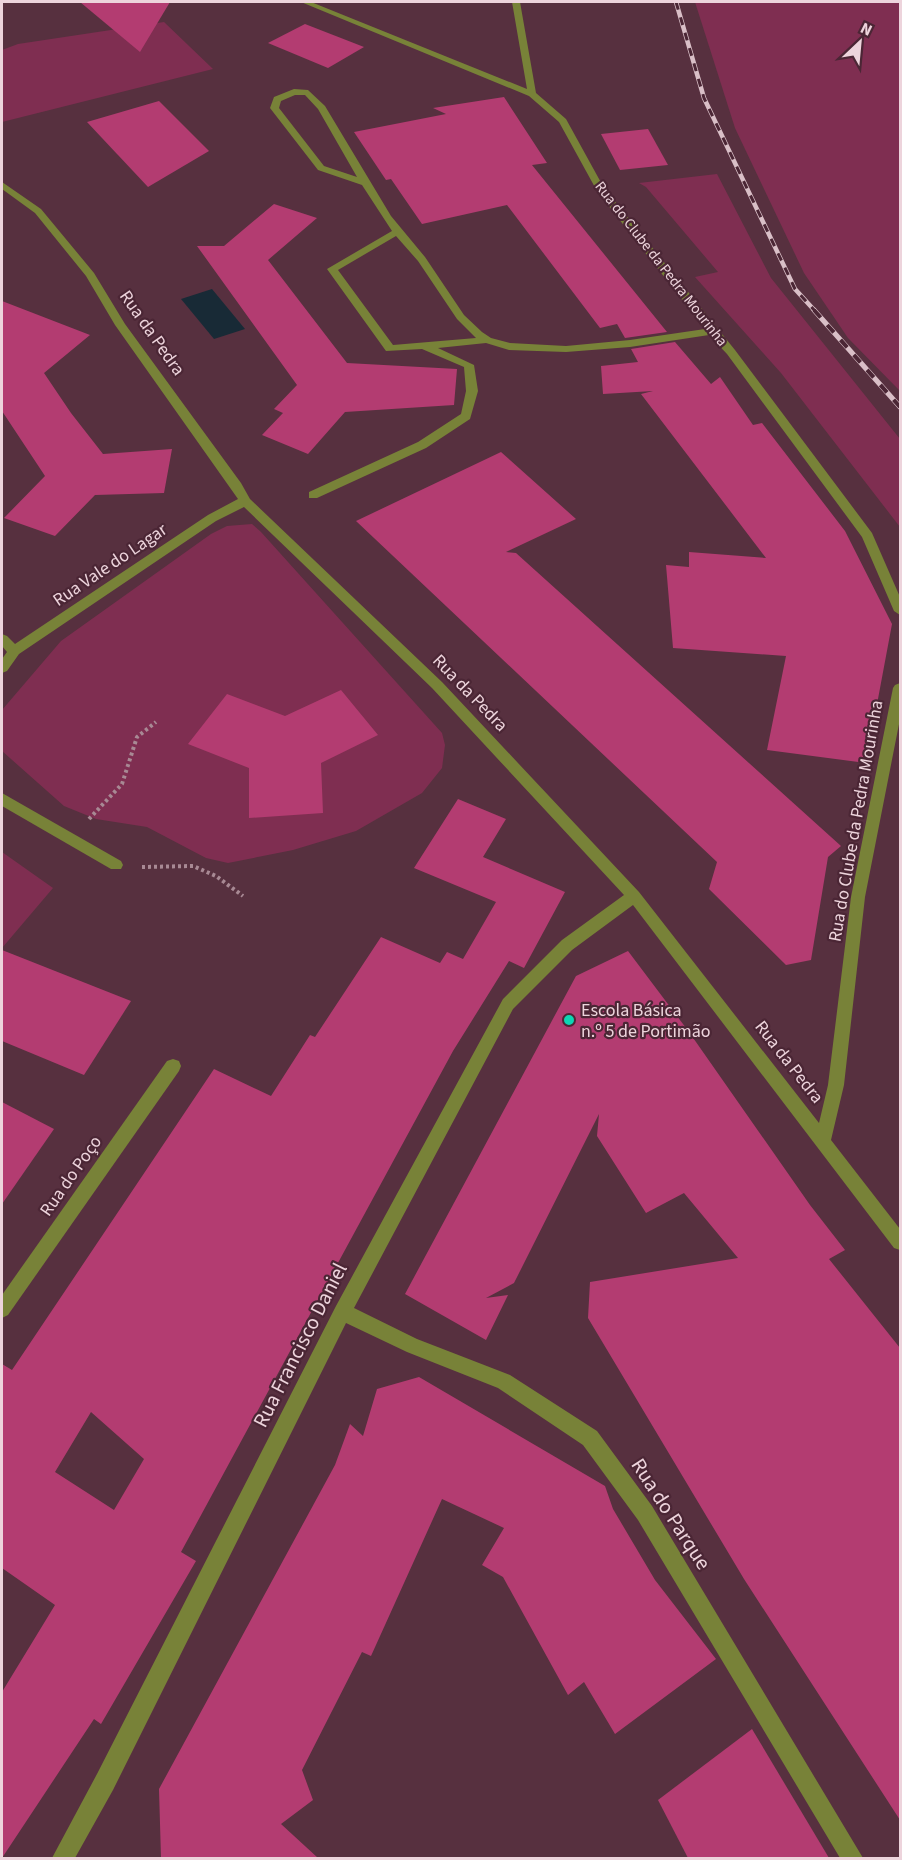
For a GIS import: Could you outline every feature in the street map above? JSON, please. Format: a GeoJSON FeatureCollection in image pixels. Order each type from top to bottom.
{"type":"FeatureCollection","features":[{"type":"Feature","properties":{"kind":"street","name":"Rua do Clube da Pedra Mourinha"},"geometry":{"type":"LineString","coordinates":[[305,2],[532,94],[563,122],[600,189],[731,352],[868,536],[900,611]]}},
{"type":"Feature","properties":{"kind":"street"},"geometry":{"type":"LineString","coordinates":[[516,2],[532,94]]}},
{"type":"Feature","properties":{"kind":"street"},"geometry":{"type":"LineString","coordinates":[[368,184],[321,168],[274,108],[277,99],[294,92],[308,93],[322,108],[368,184],[397,232],[420,257],[469,328],[486,340]]}},
{"type":"Feature","properties":{"kind":"street","name":"Rua da Pedra"},"geometry":{"type":"LineString","coordinates":[[2,185],[38,211],[90,275],[120,325],[237,486],[244,501],[437,685],[634,897],[900,1242]]}},
{"type":"Feature","properties":{"kind":"street"},"geometry":{"type":"LineString","coordinates":[[397,232],[332,269],[390,349],[486,340],[530,348],[561,348],[627,344],[712,331]]}},
{"type":"Feature","properties":{"kind":"street"},"geometry":{"type":"LineString","coordinates":[[313,495],[422,445],[466,416],[472,391],[469,365],[424,346]]}},
{"type":"Feature","properties":{"kind":"street","name":"Rua Vale do Lagar"},"geometry":{"type":"LineString","coordinates":[[2,668],[15,651],[212,518],[244,501]]}},
{"type":"Feature","properties":{"kind":"street"},"geometry":{"type":"LineString","coordinates":[[2,639],[15,651]]}},
{"type":"Feature","properties":{"kind":"street","name":"Rua do Clube da Pedra Mourinha"},"geometry":{"type":"LineString","coordinates":[[823,1140],[836,1085],[858,897],[900,688]]}},
{"type":"Feature","properties":{"kind":"street"},"geometry":{"type":"LineString","coordinates":[[2,799],[116,865]]}},
{"type":"Feature","properties":{"kind":"street","name":"Rua Francisco Daniel"},"geometry":{"type":"LineString","coordinates":[[63,1858],[105,1782],[342,1312],[508,1004],[567,945],[634,897]]}},
{"type":"Feature","properties":{"kind":"street","name":"Rua do Poço"},"geometry":{"type":"LineString","coordinates":[[2,1309],[172,1066]]}},
{"type":"Feature","properties":{"kind":"street","name":"Rua do Parque"},"geometry":{"type":"LineString","coordinates":[[342,1312],[413,1346],[504,1381],[590,1437],[645,1513],[852,1858]]}},
{"type":"Feature","properties":{"kind":"path"},"geometry":{"type":"LineString","coordinates":[[69,838],[122,784],[137,737],[156,722]]}},
{"type":"Feature","properties":{"kind":"path"},"geometry":{"type":"LineString","coordinates":[[116,865],[154,868],[185,864],[224,880],[243,896]]}},
{"type":"Feature","properties":{"kind":"shaded area"},"geometry":{"type":"Polygon","coordinates":[[[695,2],[900,2],[900,391],[848,338],[804,273],[735,128],[695,2]]]}},
{"type":"Feature","properties":{"kind":"shaded area"},"geometry":{"type":"Polygon","coordinates":[[[164,22],[213,69],[2,122],[2,50],[18,44],[164,22]]]}},
{"type":"Feature","properties":{"kind":"shaded area"},"geometry":{"type":"Polygon","coordinates":[[[717,174],[771,278],[900,439],[900,527],[781,373],[695,277],[718,272],[646,187],[639,183],[717,174]]]}},
{"type":"Feature","properties":{"kind":"shaded area"},"geometry":{"type":"Polygon","coordinates":[[[252,524],[442,733],[445,745],[442,768],[422,793],[356,831],[293,850],[228,863],[206,858],[147,827],[96,819],[64,806],[2,751],[2,710],[61,641],[211,534],[227,526],[252,524]]]}},
{"type":"Feature","properties":{"kind":"shaded area"},"geometry":{"type":"Polygon","coordinates":[[[2,852],[53,888],[2,948],[2,852]]]}},
{"type":"Feature","properties":{"kind":"water"},"geometry":{"type":"Polygon","coordinates":[[[212,289],[245,329],[214,339],[181,299],[212,289]]]}},
{"type":"Feature","properties":{"kind":"building"},"geometry":{"type":"Polygon","coordinates":[[[80,2],[170,2],[140,52],[80,2]]]}},
{"type":"Feature","properties":{"kind":"building"},"geometry":{"type":"Polygon","coordinates":[[[305,24],[364,47],[328,68],[268,43],[305,24]]]}},
{"type":"Feature","properties":{"kind":"building"},"geometry":{"type":"Polygon","coordinates":[[[504,97],[547,163],[532,165],[667,332],[625,338],[617,324],[600,328],[507,205],[422,224],[391,179],[386,180],[354,132],[446,114],[433,108],[504,97]]]}},
{"type":"Feature","properties":{"kind":"building"},"geometry":{"type":"Polygon","coordinates":[[[159,101],[209,151],[148,187],[87,122],[159,101]]]}},
{"type":"Feature","properties":{"kind":"building"},"geometry":{"type":"Polygon","coordinates":[[[648,129],[668,165],[620,170],[601,134],[648,129]]]}},
{"type":"Feature","properties":{"kind":"building"},"geometry":{"type":"Polygon","coordinates":[[[274,204],[317,218],[268,260],[347,363],[457,369],[454,405],[345,412],[308,454],[262,435],[283,413],[274,409],[297,385],[197,246],[224,246],[274,204]]]}},
{"type":"Feature","properties":{"kind":"building"},"geometry":{"type":"Polygon","coordinates":[[[2,301],[90,335],[44,373],[103,454],[172,449],[164,493],[95,495],[55,536],[4,518],[45,476],[2,411],[2,301]]]}},
{"type":"Feature","properties":{"kind":"building"},"geometry":{"type":"Polygon","coordinates":[[[675,342],[711,384],[720,377],[753,425],[762,423],[845,531],[892,624],[866,763],[767,750],[786,656],[673,648],[666,565],[689,567],[689,552],[766,558],[641,394],[653,391],[603,394],[601,366],[638,362],[631,349],[675,342]]]}},
{"type":"Feature","properties":{"kind":"building"},"geometry":{"type":"Polygon","coordinates":[[[501,452],[576,519],[506,552],[516,553],[841,846],[828,857],[811,960],[786,965],[709,889],[717,862],[356,521],[501,452]]]}},
{"type":"Feature","properties":{"kind":"building"},"geometry":{"type":"Polygon","coordinates":[[[341,690],[378,735],[321,763],[323,813],[249,818],[249,768],[188,744],[227,694],[285,716],[341,690]]]}},
{"type":"Feature","properties":{"kind":"building"},"geometry":{"type":"Polygon","coordinates":[[[458,799],[506,819],[483,857],[565,892],[524,968],[509,961],[453,1051],[181,1552],[196,1561],[101,1724],[94,1719],[2,1858],[2,1692],[55,1605],[2,1568],[2,1364],[12,1370],[214,1069],[271,1096],[310,1035],[315,1037],[381,937],[440,963],[447,952],[463,959],[496,902],[414,868],[458,799]],[[91,1412],[55,1472],[114,1510],[144,1459],[91,1412]]]}},
{"type":"Feature","properties":{"kind":"building"},"geometry":{"type":"Polygon","coordinates":[[[2,950],[131,1001],[84,1075],[2,1041],[2,950]]]}},
{"type":"Feature","properties":{"kind":"building"},"geometry":{"type":"Polygon","coordinates":[[[628,951],[689,1032],[810,1205],[845,1250],[829,1259],[900,1348],[900,1820],[744,1579],[588,1318],[590,1282],[738,1258],[684,1193],[646,1213],[597,1136],[599,1114],[514,1283],[486,1298],[508,1295],[486,1340],[405,1294],[576,976],[628,951]]]}},
{"type":"Feature","properties":{"kind":"building"},"geometry":{"type":"Polygon","coordinates":[[[2,1102],[54,1129],[2,1204],[2,1102]]]}},
{"type":"Feature","properties":{"kind":"building"},"geometry":{"type":"Polygon","coordinates":[[[419,1377],[605,1486],[613,1509],[655,1580],[716,1659],[615,1734],[584,1682],[568,1695],[503,1577],[482,1565],[504,1528],[442,1499],[371,1656],[362,1652],[302,1770],[313,1800],[281,1824],[318,1858],[161,1858],[159,1789],[335,1465],[350,1424],[363,1436],[377,1389],[419,1377]]]}},
{"type":"Feature","properties":{"kind":"building"},"geometry":{"type":"Polygon","coordinates":[[[752,1729],[829,1858],[688,1858],[658,1800],[752,1729]]]}},
{"type":"Feature","properties":{"kind":"railway"},"geometry":{"type":"LineString","coordinates":[[676,2],[704,98],[795,289],[815,311]]}},
{"type":"Feature","properties":{"kind":"railway"},"geometry":{"type":"LineString","coordinates":[[814,310],[900,407]]}},
{"type":"Feature","properties":{"kind":"place","name":"Escola Básica n.º 5 de Portimão"},"geometry":{"type":"Point","coordinates":[569,1020]}}]}
